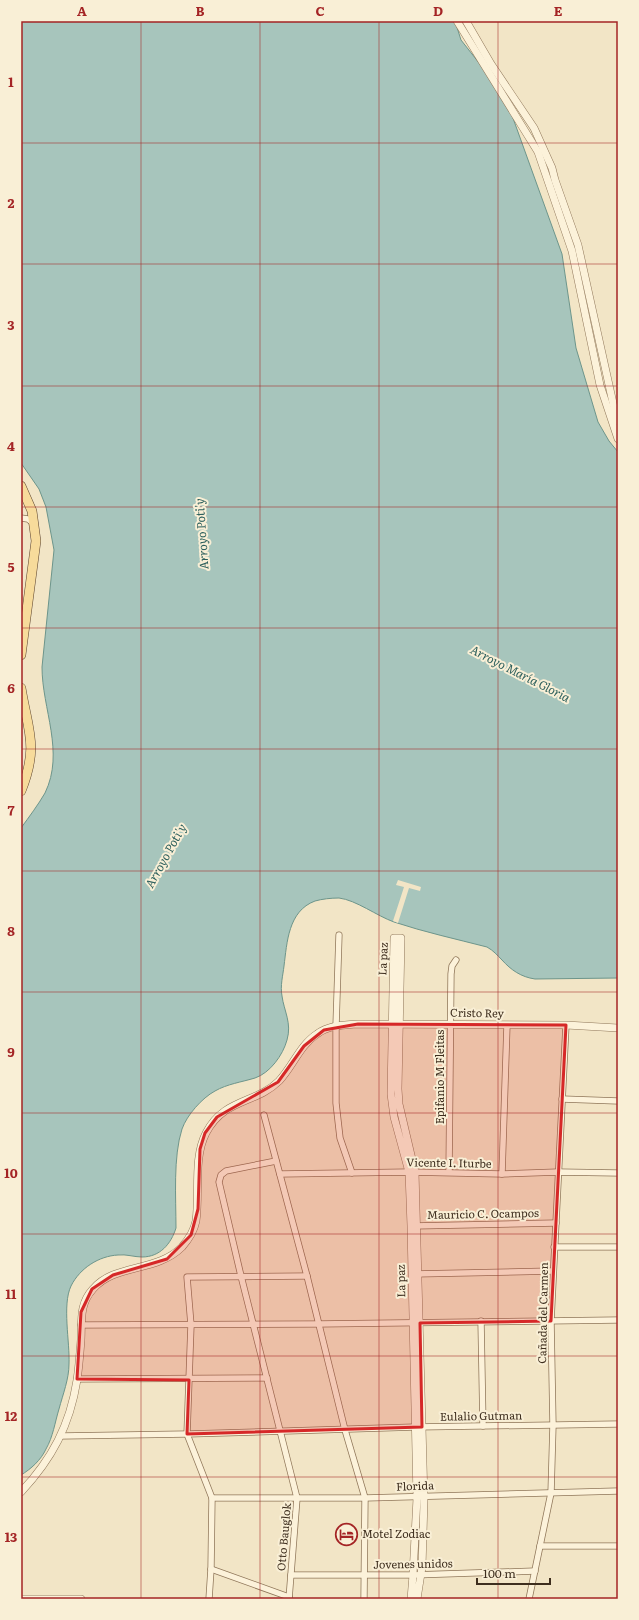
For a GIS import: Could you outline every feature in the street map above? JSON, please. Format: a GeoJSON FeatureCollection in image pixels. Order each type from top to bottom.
{"type":"FeatureCollection","features":[{"type":"Feature","properties":{"kind":"main road"},"geometry":{"type":"LineString","coordinates":[[21,486],[32,511],[35,526],[35,551],[24,611],[21,655]]}},
{"type":"Feature","properties":{"kind":"main road"},"geometry":{"type":"LineString","coordinates":[[21,688],[29,726],[32,751],[27,777],[21,791]]}},
{"type":"Feature","properties":{"kind":"street"},"geometry":{"type":"LineString","coordinates":[[457,21],[538,152],[572,251],[600,385],[618,439]]}},
{"type":"Feature","properties":{"kind":"street"},"geometry":{"type":"LineString","coordinates":[[466,21],[491,64],[534,128],[552,168],[554,180],[578,245],[618,423]]}},
{"type":"Feature","properties":{"kind":"street"},"geometry":{"type":"LineString","coordinates":[[21,518],[30,521],[35,526]]}},
{"type":"Feature","properties":{"kind":"street"},"geometry":{"type":"LineString","coordinates":[[339,936],[336,1026],[337,1123],[340,1138],[352,1173]]}},
{"type":"Feature","properties":{"kind":"street","name":"La paz"},"geometry":{"type":"LineString","coordinates":[[396,1024],[394,938],[401,938],[396,1024],[391,1094],[392,1107],[412,1172],[420,1496],[417,1599]]}},
{"type":"Feature","properties":{"kind":"street","name":"Epifanio M Fleitas"},"geometry":{"type":"LineString","coordinates":[[449,1172],[451,974],[452,966],[456,960]]}},
{"type":"Feature","properties":{"kind":"street","name":"Cristo Rey"},"geometry":{"type":"LineString","coordinates":[[21,1492],[40,1471],[61,1436],[66,1424],[77,1380],[81,1312],[92,1289],[98,1283],[113,1275],[168,1259],[178,1251],[195,1228],[198,1209],[200,1149],[206,1133],[212,1124],[231,1106],[264,1091],[278,1082],[309,1040],[324,1030],[336,1026],[358,1024],[566,1025],[618,1028]]}},
{"type":"Feature","properties":{"kind":"street"},"geometry":{"type":"LineString","coordinates":[[502,1174],[507,1025]]}},
{"type":"Feature","properties":{"kind":"street","name":"Cañada del Carmen"},"geometry":{"type":"LineString","coordinates":[[529,1599],[551,1493],[553,1425],[551,1321],[566,1025]]}},
{"type":"Feature","properties":{"kind":"street"},"geometry":{"type":"LineString","coordinates":[[562,1099],[618,1101]]}},
{"type":"Feature","properties":{"kind":"street"},"geometry":{"type":"LineString","coordinates":[[264,1115],[307,1276],[345,1430],[366,1498],[364,1599]]}},
{"type":"Feature","properties":{"kind":"street","name":"Otto Bauglok"},"geometry":{"type":"LineString","coordinates":[[276,1161],[226,1171],[223,1172],[219,1178],[241,1276],[297,1498],[289,1598]]}},
{"type":"Feature","properties":{"kind":"street","name":"Vicente I. Iturbe"},"geometry":{"type":"LineString","coordinates":[[280,1174],[412,1172],[502,1174],[558,1172],[618,1173]]}},
{"type":"Feature","properties":{"kind":"street","name":"Mauricio C. Ocampos"},"geometry":{"type":"LineString","coordinates":[[414,1226],[556,1223]]}},
{"type":"Feature","properties":{"kind":"street"},"geometry":{"type":"LineString","coordinates":[[554,1247],[618,1247]]}},
{"type":"Feature","properties":{"kind":"street"},"geometry":{"type":"LineString","coordinates":[[415,1274],[553,1271]]}},
{"type":"Feature","properties":{"kind":"street"},"geometry":{"type":"LineString","coordinates":[[209,1599],[212,1498],[187,1434],[191,1325],[187,1277],[307,1276]]}},
{"type":"Feature","properties":{"kind":"street"},"geometry":{"type":"LineString","coordinates":[[81,1325],[254,1325],[618,1320]]}},
{"type":"Feature","properties":{"kind":"street"},"geometry":{"type":"LineString","coordinates":[[481,1321],[483,1426]]}},
{"type":"Feature","properties":{"kind":"street"},"geometry":{"type":"LineString","coordinates":[[77,1380],[267,1378]]}},
{"type":"Feature","properties":{"kind":"street","name":"Eulalio Gutman"},"geometry":{"type":"LineString","coordinates":[[61,1436],[280,1432],[419,1426],[618,1424]]}},
{"type":"Feature","properties":{"kind":"street","name":"Florida"},"geometry":{"type":"LineString","coordinates":[[212,1498],[366,1498],[618,1491]]}},
{"type":"Feature","properties":{"kind":"street"},"geometry":{"type":"LineString","coordinates":[[540,1546],[618,1546]]}},
{"type":"Feature","properties":{"kind":"street"},"geometry":{"type":"LineString","coordinates":[[211,1569],[289,1598]]}},
{"type":"Feature","properties":{"kind":"street","name":"Jovenes unidos"},"geometry":{"type":"LineString","coordinates":[[291,1575],[535,1571]]}},
{"type":"Feature","properties":{"kind":"street","name":"La paz"},"geometry":{"type":"LineString","coordinates":[[411,1599],[417,1574]]}},
{"type":"Feature","properties":{"kind":"street"},"geometry":{"type":"LineString","coordinates":[[21,1597],[25,1599],[81,1599]]}},
{"type":"Feature","properties":{"kind":"highlighted area"},"geometry":{"type":"Polygon","coordinates":[[[358,1024],[566,1025],[551,1321],[420,1323],[422,1427],[187,1434],[189,1380],[77,1379],[81,1312],[92,1289],[113,1275],[167,1259],[191,1235],[198,1209],[200,1149],[205,1133],[217,1117],[278,1082],[304,1046],[324,1030],[358,1024]]]}},
{"type":"Feature","properties":{"kind":"water"},"geometry":{"type":"Polygon","coordinates":[[[21,21],[455,21],[461,40],[505,96],[562,254],[576,348],[598,422],[609,441],[618,452],[618,978],[530,978],[513,970],[487,947],[394,922],[346,899],[324,899],[315,901],[306,906],[299,912],[294,920],[290,929],[286,948],[281,992],[289,1028],[287,1040],[282,1052],[271,1068],[261,1076],[215,1091],[200,1102],[187,1118],[182,1129],[177,1152],[176,1228],[168,1244],[154,1255],[139,1257],[121,1255],[111,1256],[97,1261],[79,1274],[71,1286],[67,1303],[69,1364],[66,1386],[52,1434],[44,1453],[32,1467],[21,1475],[21,828],[45,793],[51,778],[53,762],[53,746],[45,699],[42,667],[54,550],[46,507],[39,489],[21,463],[21,21]]]}},
{"type":"Feature","properties":{"kind":"pier"},"geometry":{"type":"Polygon","coordinates":[[[398,880],[421,887],[420,891],[409,888],[398,923],[393,921],[404,887],[396,885],[398,880]]]}},
{"type":"Feature","properties":{"kind":"place","name":"Motel Zodiac"},"geometry":{"type":"Point","coordinates":[347,1534]}},
{"type":"Feature","properties":{"kind":"water label","name":"Arroyo Poti'y"},"geometry":{"type":"Point","coordinates":[202,534]}},
{"type":"Feature","properties":{"kind":"water label","name":"Arroyo María Gloria"},"geometry":{"type":"Point","coordinates":[520,674]}},
{"type":"Feature","properties":{"kind":"water label","name":"Arroyo Poti'y"},"geometry":{"type":"Point","coordinates":[166,856]}}]}
